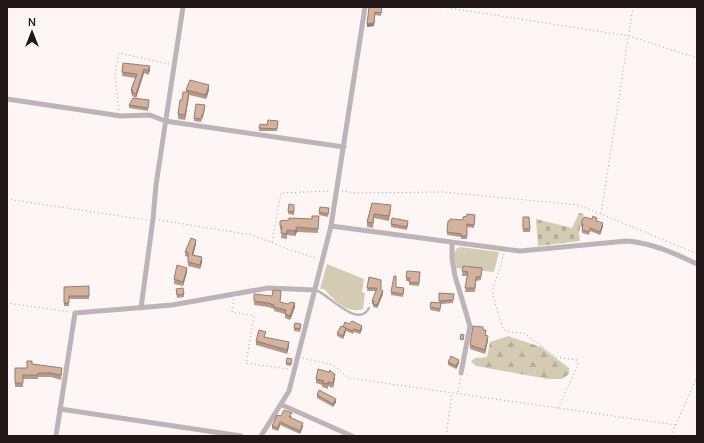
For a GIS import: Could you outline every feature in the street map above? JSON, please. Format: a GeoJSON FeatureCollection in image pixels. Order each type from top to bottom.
{"type":"FeatureCollection","features":[{"type":"Feature","properties":{"kind":"street"},"geometry":{"type":"LineString","coordinates":[[141,308],[165,121],[183,7]]}},
{"type":"Feature","properties":{"kind":"street"},"geometry":{"type":"LineString","coordinates":[[261,436],[282,405],[289,391],[323,260],[337,191],[365,7]]}},
{"type":"Feature","properties":{"kind":"street"},"geometry":{"type":"LineString","coordinates":[[7,99],[120,116],[150,115],[165,121],[344,147]]}},
{"type":"Feature","properties":{"kind":"street"},"geometry":{"type":"LineString","coordinates":[[331,226],[452,243],[526,251],[632,242],[658,247],[697,264]]}},
{"type":"Feature","properties":{"kind":"street"},"geometry":{"type":"LineString","coordinates":[[452,243],[452,258],[455,276],[470,326],[462,373]]}},
{"type":"Feature","properties":{"kind":"street"},"geometry":{"type":"LineString","coordinates":[[56,436],[75,313],[172,305],[235,292],[268,288],[315,290]]}},
{"type":"Feature","properties":{"kind":"street"},"geometry":{"type":"LineString","coordinates":[[282,405],[352,436]]}},
{"type":"Feature","properties":{"kind":"street"},"geometry":{"type":"LineString","coordinates":[[60,409],[240,436]]}},
{"type":"Feature","properties":{"kind":"lane"},"geometry":{"type":"LineString","coordinates":[[315,290],[323,292],[352,314],[363,314],[367,312],[369,308]]}},
{"type":"Feature","properties":{"kind":"path"},"geometry":{"type":"LineString","coordinates":[[443,7],[629,36],[697,58]]}},
{"type":"Feature","properties":{"kind":"path"},"geometry":{"type":"LineString","coordinates":[[601,214],[633,7]]}},
{"type":"Feature","properties":{"kind":"path"},"geometry":{"type":"LineString","coordinates":[[120,116],[115,75],[119,53],[174,65]]}},
{"type":"Feature","properties":{"kind":"path"},"geometry":{"type":"LineString","coordinates":[[272,242],[281,193],[337,191],[357,193],[444,192],[578,205],[697,254]]}},
{"type":"Feature","properties":{"kind":"path"},"geometry":{"type":"LineString","coordinates":[[7,199],[252,235],[290,250],[323,260]]}},
{"type":"Feature","properties":{"kind":"path"},"geometry":{"type":"LineString","coordinates":[[506,249],[493,289],[493,296],[503,329],[509,332],[524,333],[556,357],[577,360],[578,365],[558,408]]}},
{"type":"Feature","properties":{"kind":"path"},"geometry":{"type":"LineString","coordinates":[[235,292],[232,312],[254,316],[246,363],[295,370]]}},
{"type":"Feature","properties":{"kind":"path"},"geometry":{"type":"LineString","coordinates":[[7,303],[75,313]]}},
{"type":"Feature","properties":{"kind":"path"},"geometry":{"type":"LineString","coordinates":[[298,357],[333,365],[349,378],[676,425]]}},
{"type":"Feature","properties":{"kind":"path"},"geometry":{"type":"LineString","coordinates":[[458,393],[462,373]]}},
{"type":"Feature","properties":{"kind":"path"},"geometry":{"type":"LineString","coordinates":[[671,436],[697,377]]}},
{"type":"Feature","properties":{"kind":"path"},"geometry":{"type":"LineString","coordinates":[[446,436],[452,393]]}},
{"type":"Feature","properties":{"kind":"green space"},"geometry":{"type":"Polygon","coordinates":[[[579,213],[584,214],[579,232],[580,241],[538,246],[536,219],[572,228],[579,213]]]}},
{"type":"Feature","properties":{"kind":"green space"},"geometry":{"type":"Polygon","coordinates":[[[460,247],[499,252],[494,272],[456,268],[454,254],[456,249],[460,247]]]}},
{"type":"Feature","properties":{"kind":"green space"},"geometry":{"type":"Polygon","coordinates":[[[327,264],[364,279],[362,292],[365,293],[363,309],[352,310],[347,308],[332,298],[324,289],[320,289],[327,264]]]}},
{"type":"Feature","properties":{"kind":"green space"},"geometry":{"type":"Polygon","coordinates":[[[508,336],[541,347],[569,368],[569,374],[562,379],[548,379],[476,366],[471,361],[475,358],[487,357],[490,342],[508,336]]]}},
{"type":"Feature","properties":{"kind":"building"},"geometry":{"type":"Polygon","coordinates":[[[369,7],[382,7],[381,13],[375,12],[374,23],[367,24],[369,7]]]}},
{"type":"Feature","properties":{"kind":"building"},"geometry":{"type":"Polygon","coordinates":[[[123,63],[150,66],[148,71],[144,69],[136,94],[132,92],[133,90],[131,90],[137,74],[122,72],[123,63]]]}},
{"type":"Feature","properties":{"kind":"building"},"geometry":{"type":"Polygon","coordinates":[[[190,80],[209,85],[206,95],[186,90],[190,80]]]}},
{"type":"Feature","properties":{"kind":"building"},"geometry":{"type":"Polygon","coordinates":[[[183,92],[189,92],[185,115],[178,114],[183,92]]]}},
{"type":"Feature","properties":{"kind":"building"},"geometry":{"type":"Polygon","coordinates":[[[133,98],[149,100],[148,108],[129,105],[133,98]]]}},
{"type":"Feature","properties":{"kind":"building"},"geometry":{"type":"Polygon","coordinates":[[[196,104],[205,105],[201,119],[194,118],[196,104]]]}},
{"type":"Feature","properties":{"kind":"building"},"geometry":{"type":"Polygon","coordinates":[[[268,120],[278,121],[277,129],[259,128],[260,124],[267,125],[268,120]]]}},
{"type":"Feature","properties":{"kind":"building"},"geometry":{"type":"Polygon","coordinates":[[[372,203],[391,205],[389,216],[374,214],[373,223],[367,222],[372,203]]]}},
{"type":"Feature","properties":{"kind":"building"},"geometry":{"type":"Polygon","coordinates":[[[289,204],[294,205],[294,212],[288,211],[289,204]]]}},
{"type":"Feature","properties":{"kind":"building"},"geometry":{"type":"Polygon","coordinates":[[[320,207],[329,208],[328,214],[319,212],[320,207]]]}},
{"type":"Feature","properties":{"kind":"building"},"geometry":{"type":"Polygon","coordinates":[[[467,214],[475,215],[474,225],[467,224],[467,236],[447,232],[448,221],[450,221],[450,219],[463,220],[463,217],[467,216],[467,214]]]}},
{"type":"Feature","properties":{"kind":"building"},"geometry":{"type":"Polygon","coordinates":[[[312,216],[319,216],[318,229],[297,227],[295,231],[287,230],[287,234],[281,233],[282,226],[280,226],[280,221],[289,220],[289,218],[312,219],[312,216]]]}},
{"type":"Feature","properties":{"kind":"building"},"geometry":{"type":"Polygon","coordinates":[[[593,216],[597,218],[596,221],[603,223],[600,232],[590,228],[589,232],[582,230],[583,224],[581,223],[584,217],[592,219],[593,216]]]}},
{"type":"Feature","properties":{"kind":"building"},"geometry":{"type":"Polygon","coordinates":[[[523,217],[529,217],[530,229],[523,229],[523,217]]]}},
{"type":"Feature","properties":{"kind":"building"},"geometry":{"type":"Polygon","coordinates":[[[392,218],[408,221],[407,227],[391,224],[392,218]]]}},
{"type":"Feature","properties":{"kind":"building"},"geometry":{"type":"Polygon","coordinates":[[[191,238],[196,240],[192,255],[202,257],[200,265],[188,262],[188,252],[185,252],[191,238]]]}},
{"type":"Feature","properties":{"kind":"building"},"geometry":{"type":"Polygon","coordinates":[[[177,265],[187,268],[183,282],[174,279],[177,265]]]}},
{"type":"Feature","properties":{"kind":"building"},"geometry":{"type":"Polygon","coordinates":[[[463,266],[482,268],[481,276],[476,277],[475,288],[465,288],[468,272],[462,271],[463,266]]]}},
{"type":"Feature","properties":{"kind":"building"},"geometry":{"type":"Polygon","coordinates":[[[407,271],[420,272],[419,283],[409,282],[410,278],[406,278],[407,271]]]}},
{"type":"Feature","properties":{"kind":"building"},"geometry":{"type":"Polygon","coordinates":[[[394,276],[396,276],[396,287],[404,288],[403,294],[391,292],[394,276]]]}},
{"type":"Feature","properties":{"kind":"building"},"geometry":{"type":"Polygon","coordinates":[[[369,277],[381,280],[381,290],[383,291],[377,305],[373,304],[374,301],[372,301],[377,288],[367,288],[369,277]]]}},
{"type":"Feature","properties":{"kind":"building"},"geometry":{"type":"Polygon","coordinates":[[[89,286],[89,296],[69,296],[69,303],[64,303],[64,287],[89,286]]]}},
{"type":"Feature","properties":{"kind":"building"},"geometry":{"type":"Polygon","coordinates":[[[183,288],[184,294],[177,295],[176,289],[183,288]]]}},
{"type":"Feature","properties":{"kind":"building"},"geometry":{"type":"Polygon","coordinates":[[[273,290],[281,291],[280,302],[288,304],[291,302],[295,303],[290,316],[285,314],[286,310],[274,307],[274,305],[254,301],[254,294],[272,296],[273,290]]]}},
{"type":"Feature","properties":{"kind":"building"},"geometry":{"type":"Polygon","coordinates":[[[439,293],[454,294],[453,300],[439,301],[439,293]]]}},
{"type":"Feature","properties":{"kind":"building"},"geometry":{"type":"Polygon","coordinates":[[[431,302],[441,303],[440,309],[430,307],[431,302]]]}},
{"type":"Feature","properties":{"kind":"building"},"geometry":{"type":"Polygon","coordinates":[[[352,321],[362,326],[360,331],[354,329],[353,331],[343,327],[345,322],[349,324],[352,321]]]}},
{"type":"Feature","properties":{"kind":"building"},"geometry":{"type":"Polygon","coordinates":[[[295,323],[301,324],[300,329],[294,328],[295,323]]]}},
{"type":"Feature","properties":{"kind":"building"},"geometry":{"type":"Polygon","coordinates":[[[341,326],[346,328],[343,336],[337,333],[341,326]]]}},
{"type":"Feature","properties":{"kind":"building"},"geometry":{"type":"Polygon","coordinates":[[[473,326],[483,327],[483,330],[486,330],[485,335],[488,336],[485,350],[470,345],[473,326]]]}},
{"type":"Feature","properties":{"kind":"building"},"geometry":{"type":"Polygon","coordinates":[[[259,330],[266,332],[264,337],[289,342],[287,350],[256,341],[259,330]]]}},
{"type":"Feature","properties":{"kind":"building"},"geometry":{"type":"Polygon","coordinates":[[[461,334],[464,335],[463,340],[460,339],[461,334]]]}},
{"type":"Feature","properties":{"kind":"building"},"geometry":{"type":"Polygon","coordinates":[[[451,356],[459,360],[456,366],[448,362],[451,356]]]}},
{"type":"Feature","properties":{"kind":"building"},"geometry":{"type":"Polygon","coordinates":[[[287,358],[292,359],[291,364],[286,363],[287,358]]]}},
{"type":"Feature","properties":{"kind":"building"},"geometry":{"type":"Polygon","coordinates":[[[27,361],[32,361],[32,364],[62,368],[61,375],[38,373],[38,375],[23,375],[23,383],[15,383],[15,368],[27,368],[27,361]]]}},
{"type":"Feature","properties":{"kind":"building"},"geometry":{"type":"Polygon","coordinates":[[[318,369],[329,372],[330,370],[335,374],[333,383],[322,383],[324,381],[316,379],[318,369]]]}},
{"type":"Feature","properties":{"kind":"building"},"geometry":{"type":"Polygon","coordinates":[[[319,390],[336,399],[333,404],[317,395],[319,390]]]}},
{"type":"Feature","properties":{"kind":"building"},"geometry":{"type":"Polygon","coordinates":[[[284,410],[292,413],[289,417],[303,423],[300,431],[280,422],[278,428],[272,426],[277,415],[281,416],[284,410]]]}}]}
